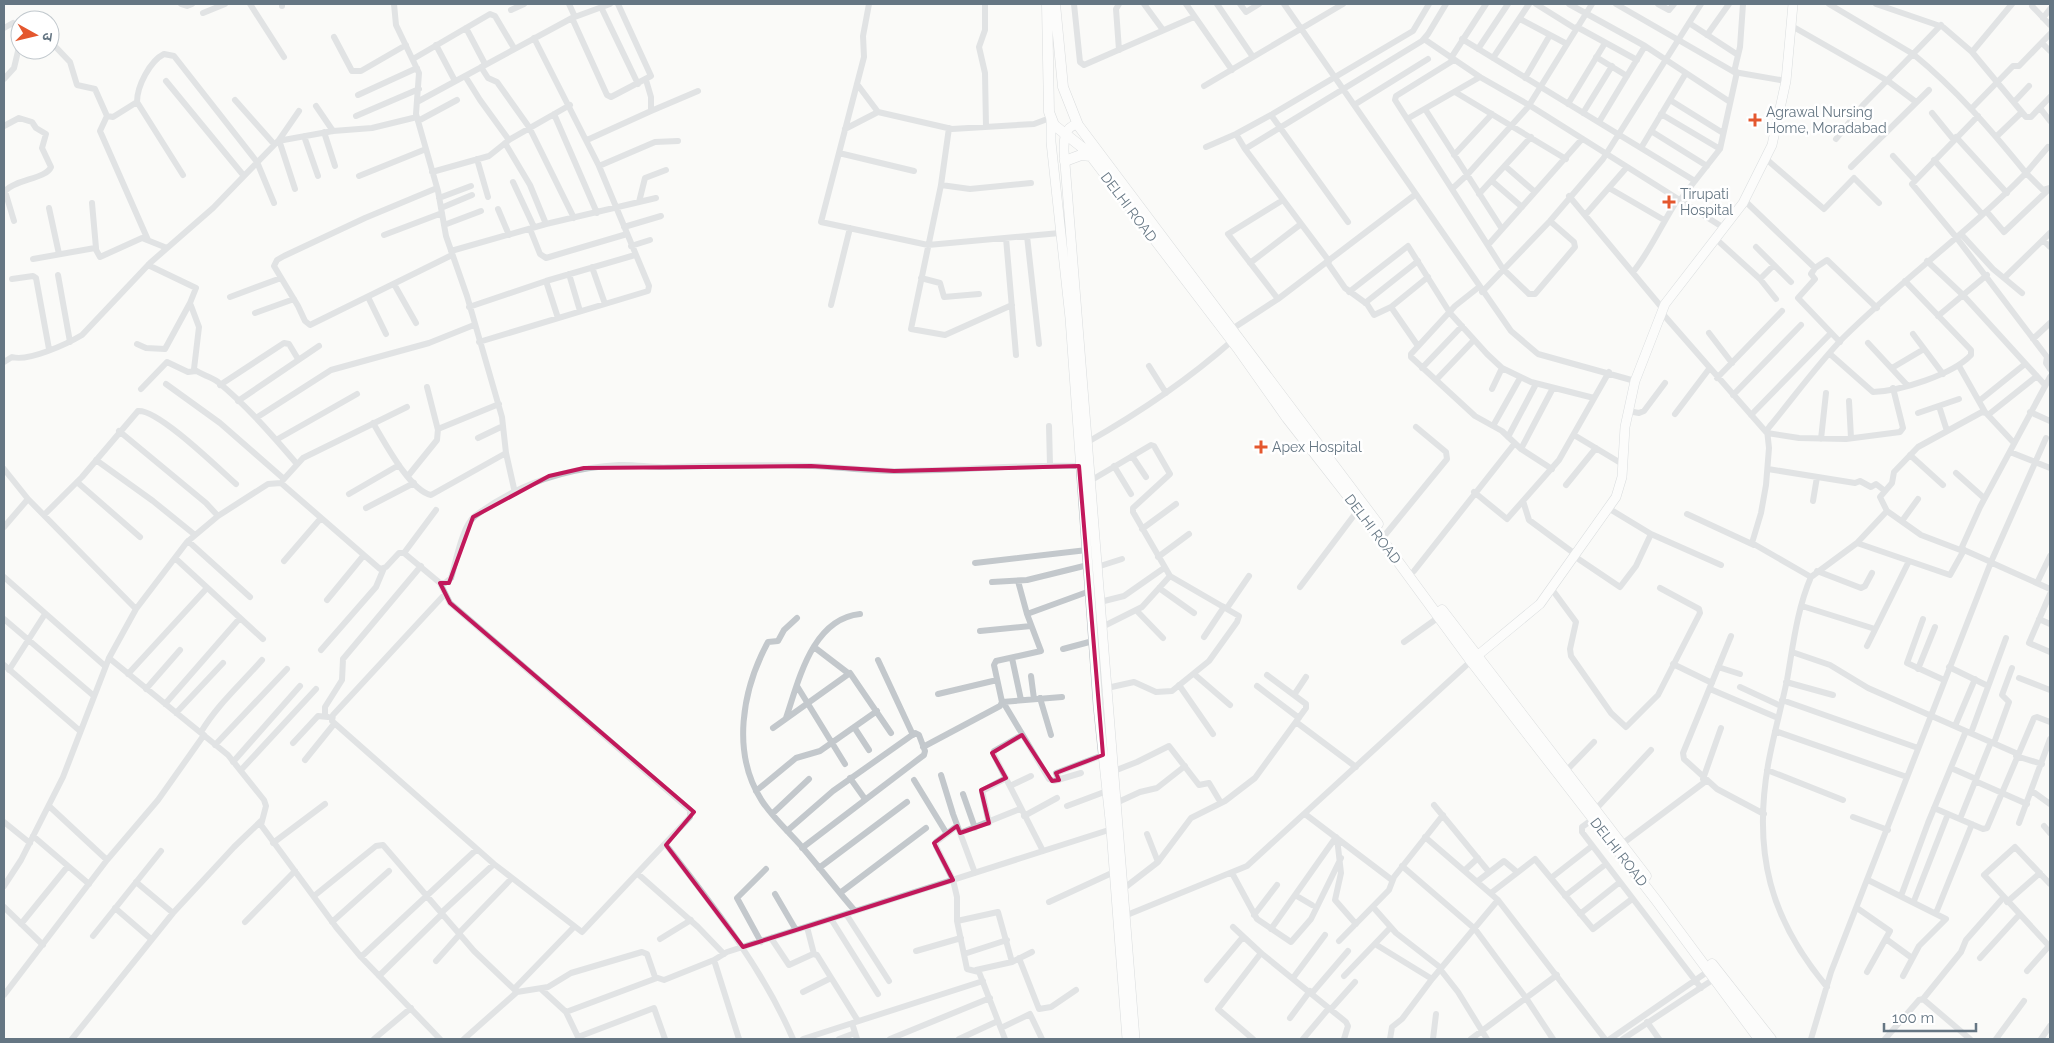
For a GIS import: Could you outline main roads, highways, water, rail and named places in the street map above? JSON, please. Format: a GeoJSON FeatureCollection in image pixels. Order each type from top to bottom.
{"type":"FeatureCollection","features":[{"type":"Feature","properties":{"kind":"main road"},"geometry":{"type":"LineString","coordinates":[[1047,4],[1049,93],[1064,90]]}},
{"type":"Feature","properties":{"kind":"main road"},"geometry":{"type":"LineString","coordinates":[[1055,4],[1064,90],[1078,124],[1232,334],[1414,571],[1474,659],[1566,771],[1594,814],[1622,844],[1714,973],[1771,1039]]}},
{"type":"Feature","properties":{"kind":"main road","name":"DELHI ROAD"},"geometry":{"type":"LineString","coordinates":[[1049,93],[1051,119],[1065,134],[1080,143],[1092,156],[1232,334],[1287,418],[1439,617],[1474,659],[1594,814],[1714,973],[1759,1039]]}},
{"type":"Feature","properties":{"kind":"main road"},"geometry":{"type":"LineString","coordinates":[[1065,161],[1081,155],[1092,156]]}},
{"type":"Feature","properties":{"kind":"place","name":"Agrawal Nursing Home, Moradabad"},"geometry":{"type":"Point","coordinates":[1755,120]}},
{"type":"Feature","properties":{"kind":"place","name":"Tirupati Hospital"},"geometry":{"type":"Point","coordinates":[1669,202]}},
{"type":"Feature","properties":{"kind":"place","name":"Apex Hospital"},"geometry":{"type":"Point","coordinates":[1261,447]}}]}
